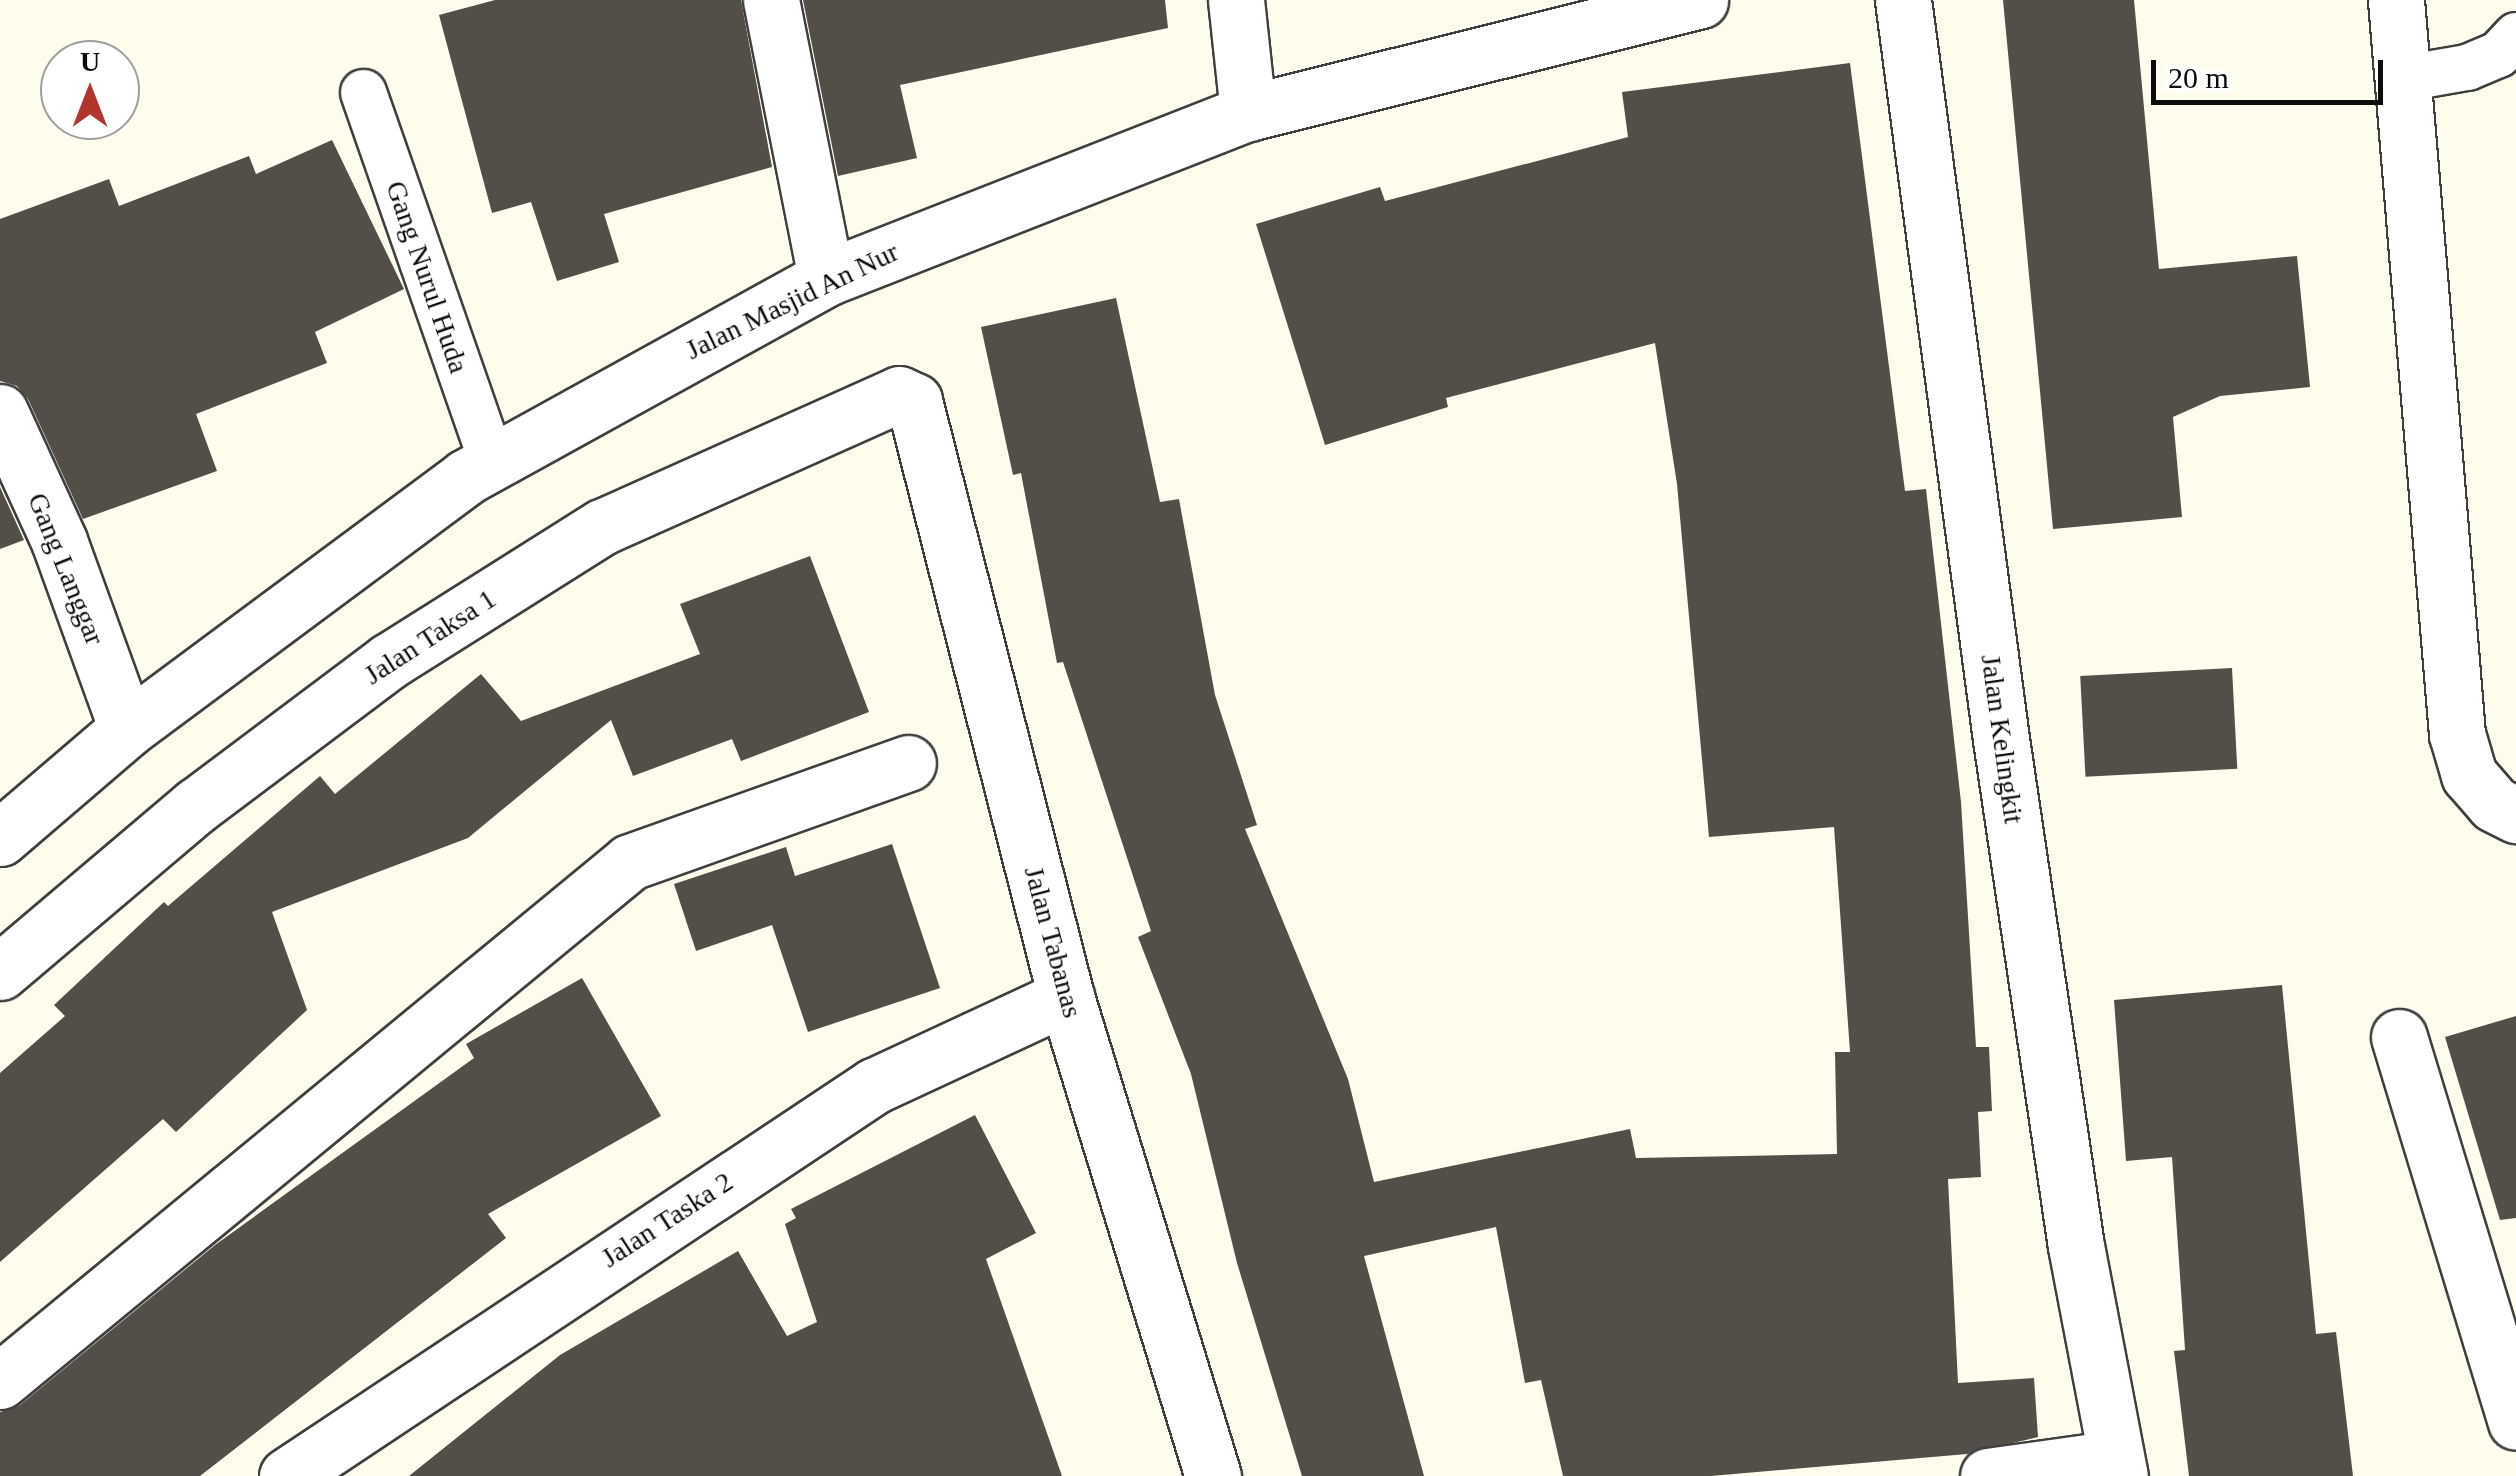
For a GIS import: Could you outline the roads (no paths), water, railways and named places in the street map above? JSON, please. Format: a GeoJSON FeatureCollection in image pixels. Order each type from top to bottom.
{"type":"FeatureCollection","features":[{"type":"Feature","properties":{"kind":"street"},"geometry":{"type":"LineString","coordinates":[[771,0],[826,278]]}},
{"type":"Feature","properties":{"kind":"street"},"geometry":{"type":"LineString","coordinates":[[1236,0],[1248,113]]}},
{"type":"Feature","properties":{"kind":"street","name":"Jalan Masjid An Nur"},"geometry":{"type":"LineString","coordinates":[[0,838],[127,729],[492,462],[826,278],[1248,113],[1700,0]]}},
{"type":"Feature","properties":{"kind":"street","name":"Jalan Kelingkit"},"geometry":{"type":"LineString","coordinates":[[1904,0],[2004,758],[2076,1246],[2118,1467]]}},
{"type":"Feature","properties":{"kind":"street"},"geometry":{"type":"LineString","coordinates":[[2396,0],[2456,734],[2470,775],[2494,804],[2516,815]]}},
{"type":"Feature","properties":{"kind":"street","name":"Jalan Taksa 1"},"geometry":{"type":"LineString","coordinates":[[0,972],[196,806],[389,661],[602,527],[899,394],[914,402]]}},
{"type":"Feature","properties":{"kind":"street","name":"Jalan Tabanas"},"geometry":{"type":"LineString","coordinates":[[914,402],[1066,997],[1212,1476]]}},
{"type":"Feature","properties":{"kind":"street","name":"Gang Langgar"},"geometry":{"type":"LineString","coordinates":[[0,412],[59,542],[127,729]]}},
{"type":"Feature","properties":{"kind":"street"},"geometry":{"type":"LineString","coordinates":[[0,1381],[630,862],[908,764]]}},
{"type":"Feature","properties":{"kind":"street","name":"Jalan Taska 2"},"geometry":{"type":"LineString","coordinates":[[287,1476],[874,1086],[1066,997]]}},
{"type":"Feature","properties":{"kind":"street"},"geometry":{"type":"LineString","coordinates":[[2399,1037],[2500,1294],[2516,1422]]}},
{"type":"Feature","properties":{"kind":"street"},"geometry":{"type":"LineString","coordinates":[[1988,1476],[2118,1467]]}},
{"type":"Feature","properties":{"kind":"lane"},"geometry":{"type":"LineString","coordinates":[[2402,78],[2467,66],[2498,54],[2516,35]]}},
{"type":"Feature","properties":{"kind":"lane","name":"Gang Nurul Huda"},"geometry":{"type":"LineString","coordinates":[[363,92],[492,462]]}}]}
